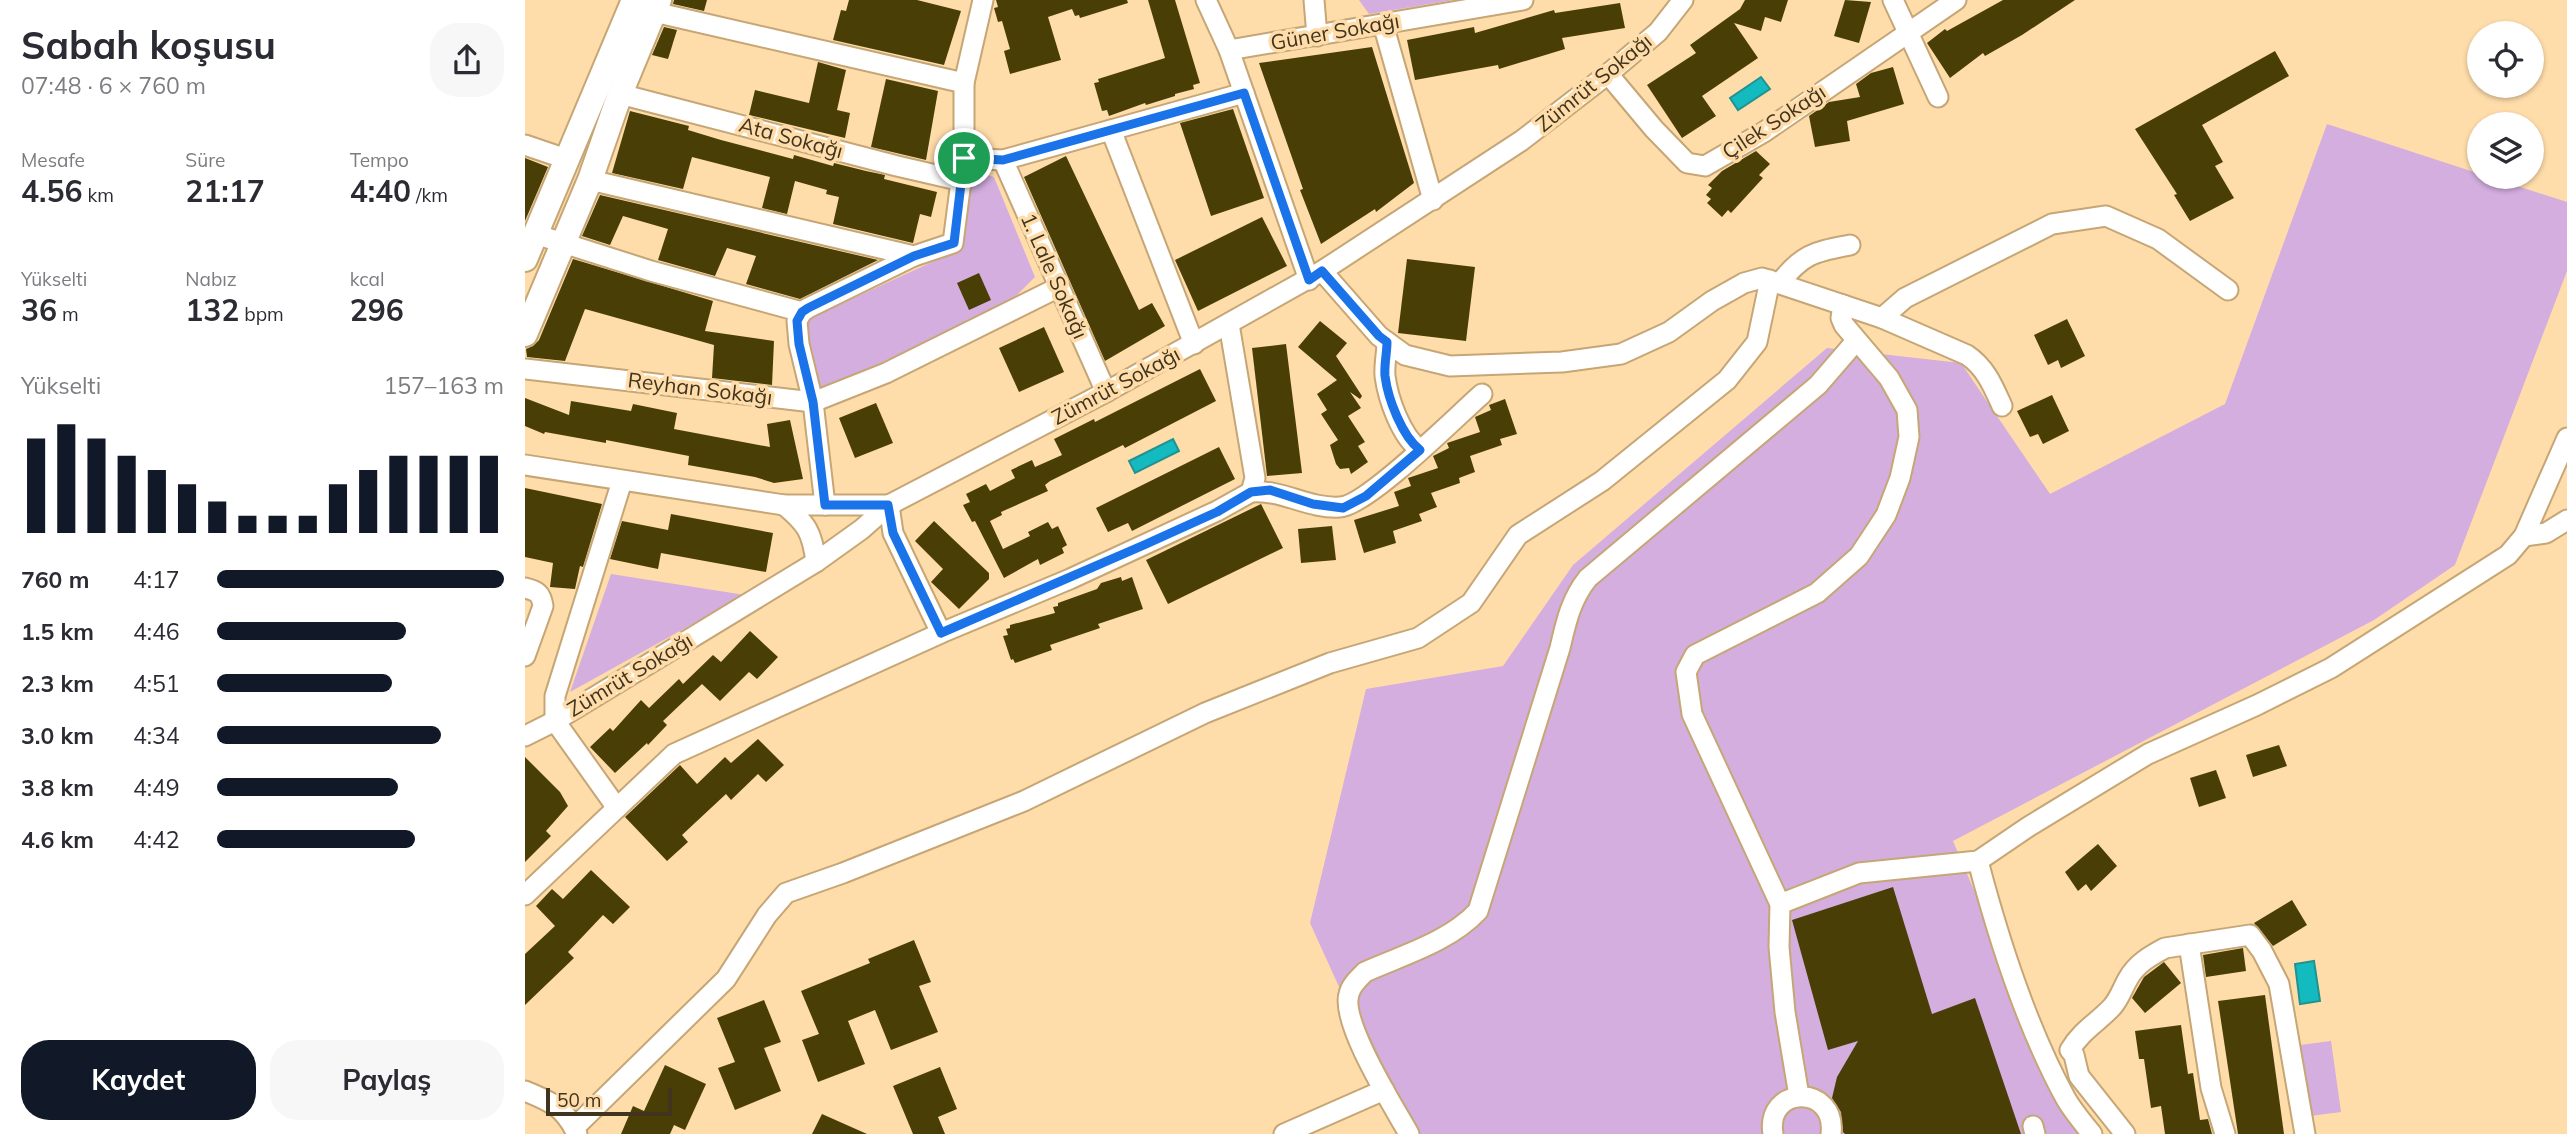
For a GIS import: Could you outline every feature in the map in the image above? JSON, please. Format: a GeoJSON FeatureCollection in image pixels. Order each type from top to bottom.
{"type":"FeatureCollection","features":[{"type":"Feature","properties":{"kind":"main road"},"geometry":{"type":"LineString","coordinates":[[525,334],[590,180],[649,4]]}},
{"type":"Feature","properties":{"kind":"main road"},"geometry":{"type":"LineString","coordinates":[[525,259],[566,159],[649,4]]}},
{"type":"Feature","properties":{"kind":"street"},"geometry":{"type":"LineString","coordinates":[[825,505],[813,402],[799,344],[797,321],[802,312],[914,256],[954,243],[964,158],[964,83],[983,0]]}},
{"type":"Feature","properties":{"kind":"street"},"geometry":{"type":"LineString","coordinates":[[1206,0],[1229,50],[1316,276],[1379,336],[1405,355],[1450,366],[1562,362],[1621,354],[1669,332],[1712,300],[1744,283],[1762,278],[1881,318],[1973,359],[1988,376],[2002,406]]}},
{"type":"Feature","properties":{"kind":"street"},"geometry":{"type":"LineString","coordinates":[[1314,0],[1317,36]]}},
{"type":"Feature","properties":{"kind":"street","name":"Güner Sokağı"},"geometry":{"type":"LineString","coordinates":[[1229,50],[1523,0]]}},
{"type":"Feature","properties":{"kind":"street","name":"Zümrüt Sokağı"},"geometry":{"type":"LineString","coordinates":[[525,736],[555,721],[816,562],[862,529],[888,505],[1106,392],[1316,276],[1521,141],[1658,32],[1682,0]]}},
{"type":"Feature","properties":{"kind":"street"},"geometry":{"type":"LineString","coordinates":[[1893,0],[1938,97]]}},
{"type":"Feature","properties":{"kind":"street","name":"Çilek Sokağı"},"geometry":{"type":"LineString","coordinates":[[1608,74],[1654,129],[1687,163],[1705,166],[1764,132],[1956,0]]}},
{"type":"Feature","properties":{"kind":"street"},"geometry":{"type":"LineString","coordinates":[[649,4],[964,83]]}},
{"type":"Feature","properties":{"kind":"street"},"geometry":{"type":"LineString","coordinates":[[1383,24],[1433,200]]}},
{"type":"Feature","properties":{"kind":"street"},"geometry":{"type":"LineString","coordinates":[[964,158],[1003,160],[1244,93]]}},
{"type":"Feature","properties":{"kind":"street","name":"Ata Sokağı"},"geometry":{"type":"LineString","coordinates":[[620,94],[897,166],[962,180]]}},
{"type":"Feature","properties":{"kind":"street"},"geometry":{"type":"LineString","coordinates":[[1111,130],[1193,344]]}},
{"type":"Feature","properties":{"kind":"street"},"geometry":{"type":"LineString","coordinates":[[525,145],[566,159]]}},
{"type":"Feature","properties":{"kind":"street","name":"1. Lale Sokağı"},"geometry":{"type":"LineString","coordinates":[[1003,160],[1106,392]]}},
{"type":"Feature","properties":{"kind":"street"},"geometry":{"type":"LineString","coordinates":[[590,180],[914,256]]}},
{"type":"Feature","properties":{"kind":"street"},"geometry":{"type":"LineString","coordinates":[[1881,318],[1905,298],[2052,224],[2106,216],[2158,239],[2228,290]]}},
{"type":"Feature","properties":{"kind":"street"},"geometry":{"type":"LineString","coordinates":[[535,234],[650,271],[802,312]]}},
{"type":"Feature","properties":{"kind":"street"},"geometry":{"type":"LineString","coordinates":[[525,1091],[545,1099],[567,1115],[576,1131],[726,979],[767,915],[786,893],[1024,801],[1217,708],[1330,663],[1418,638],[1471,603],[1518,535],[1602,481],[1727,380],[1757,342],[1775,281],[1803,258],[1816,252],[1850,245]]}},
{"type":"Feature","properties":{"kind":"street","name":"Reyhan Sokağı"},"geometry":{"type":"LineString","coordinates":[[525,369],[813,402],[886,373],[1059,287]]}},
{"type":"Feature","properties":{"kind":"street"},"geometry":{"type":"LineString","coordinates":[[1799,1096],[1785,1012],[1779,947],[1780,904],[1692,713],[1686,672],[1695,655],[1817,593],[1859,556],[1886,515],[1900,478],[1909,437],[1907,410],[1889,378],[1844,325],[1841,318],[1843,305]]}},
{"type":"Feature","properties":{"kind":"street"},"geometry":{"type":"LineString","coordinates":[[1229,324],[1255,478],[1251,492]]}},
{"type":"Feature","properties":{"kind":"street"},"geometry":{"type":"LineString","coordinates":[[1409,1134],[1371,1067],[1347,1009],[1349,994],[1355,982],[1365,972],[1445,937],[1478,911],[1577,591],[1588,578],[1818,385],[1856,341]]}},
{"type":"Feature","properties":{"kind":"street"},"geometry":{"type":"LineString","coordinates":[[1387,342],[1385,376],[1401,428],[1411,444],[1420,450]]}},
{"type":"Feature","properties":{"kind":"street"},"geometry":{"type":"LineString","coordinates":[[525,895],[674,754],[1217,512],[1251,492],[1270,490],[1313,504],[1343,508],[1366,496],[1482,394]]}},
{"type":"Feature","properties":{"kind":"street"},"geometry":{"type":"LineString","coordinates":[[1780,904],[1859,873],[1978,860],[2148,754],[2331,668],[2498,563],[2524,536],[2567,438]]}},
{"type":"Feature","properties":{"kind":"street"},"geometry":{"type":"LineString","coordinates":[[525,465],[784,505],[888,505],[893,533],[941,633]]}},
{"type":"Feature","properties":{"kind":"street"},"geometry":{"type":"LineString","coordinates":[[617,808],[555,721],[555,696],[622,481]]}},
{"type":"Feature","properties":{"kind":"street"},"geometry":{"type":"LineString","coordinates":[[784,505],[804,522],[813,540],[816,562]]}},
{"type":"Feature","properties":{"kind":"street"},"geometry":{"type":"LineString","coordinates":[[2524,536],[2546,533],[2567,520]]}},
{"type":"Feature","properties":{"kind":"street"},"geometry":{"type":"LineString","coordinates":[[525,588],[537,591],[542,597],[543,606],[525,656]]}},
{"type":"Feature","properties":{"kind":"street"},"geometry":{"type":"LineString","coordinates":[[1978,860],[2001,946],[2050,1066],[2067,1102],[2092,1134]]}},
{"type":"Feature","properties":{"kind":"street"},"geometry":{"type":"LineString","coordinates":[[2125,1134],[2079,1076],[2074,1055],[2070,1050],[2078,1036],[2111,1009],[2122,995],[2128,978],[2142,961],[2165,948],[2250,935],[2262,951],[2279,984],[2305,1134]]}},
{"type":"Feature","properties":{"kind":"street"},"geometry":{"type":"LineString","coordinates":[[2189,944],[2211,1088],[2225,1134]]}},
{"type":"Feature","properties":{"kind":"street"},"geometry":{"type":"LineString","coordinates":[[1284,1134],[1384,1090]]}},
{"type":"Feature","properties":{"kind":"street"},"geometry":{"type":"LineString","coordinates":[[1773,1134],[1775,1112],[1789,1099],[1799,1096],[1809,1097],[1825,1107],[1830,1116],[1831,1134]]}},
{"type":"Feature","properties":{"kind":"shaded area"},"geometry":{"type":"Polygon","coordinates":[[[1359,0],[1454,0],[1369,14],[1359,0]]]}},
{"type":"Feature","properties":{"kind":"shaded area"},"geometry":{"type":"Polygon","coordinates":[[[2327,124],[2467,170],[2467,189],[2526,189],[2567,202],[2567,271],[2455,565],[2374,620],[1953,841],[2078,1134],[1406,1134],[1310,923],[1366,689],[1503,666],[1573,565],[1827,348],[1961,363],[2050,494],[2225,404],[2327,124]]]}},
{"type":"Feature","properties":{"kind":"shaded area"},"geometry":{"type":"Polygon","coordinates":[[[974,171],[994,177],[1035,277],[1009,303],[868,369],[818,388],[806,346],[808,319],[956,251],[974,171]]]}},
{"type":"Feature","properties":{"kind":"shaded area"},"geometry":{"type":"Polygon","coordinates":[[[611,574],[745,595],[570,692],[611,574]]]}},
{"type":"Feature","properties":{"kind":"shaded area"},"geometry":{"type":"Polygon","coordinates":[[[2331,1041],[2341,1112],[2310,1116],[2300,1045],[2331,1041]]]}},
{"type":"Feature","properties":{"kind":"water"},"geometry":{"type":"Polygon","coordinates":[[[1761,77],[1770,89],[1738,110],[1730,98],[1761,77]]]}},
{"type":"Feature","properties":{"kind":"water"},"geometry":{"type":"Polygon","coordinates":[[[1173,439],[1179,451],[1135,473],[1129,461],[1173,439]]]}},
{"type":"Feature","properties":{"kind":"water"},"geometry":{"type":"Polygon","coordinates":[[[2314,961],[2320,1001],[2300,1004],[2295,964],[2314,961]]]}},
{"type":"Feature","properties":{"kind":"building"},"geometry":{"type":"Polygon","coordinates":[[[674,0],[707,0],[704,11],[673,4],[674,0]]]}},
{"type":"Feature","properties":{"kind":"building"},"geometry":{"type":"Polygon","coordinates":[[[849,0],[917,0],[961,11],[944,65],[833,40],[841,10],[846,11],[849,0]]]}},
{"type":"Feature","properties":{"kind":"building"},"geometry":{"type":"Polygon","coordinates":[[[996,0],[1127,0],[1128,3],[1080,18],[1079,15],[1075,16],[1072,9],[1048,17],[1061,60],[1010,74],[1004,51],[1010,49],[1002,21],[998,22],[994,8],[998,7],[996,0]]]}},
{"type":"Feature","properties":{"kind":"building"},"geometry":{"type":"Polygon","coordinates":[[[1148,0],[1175,0],[1200,83],[1193,85],[1194,89],[1175,96],[1109,116],[1107,110],[1102,111],[1094,83],[1099,82],[1098,79],[1165,58],[1148,0]]]}},
{"type":"Feature","properties":{"kind":"building"},"geometry":{"type":"Polygon","coordinates":[[[1745,0],[1788,0],[1781,22],[1765,17],[1761,31],[1734,23],[1758,58],[1702,96],[1716,116],[1682,138],[1647,85],[1696,53],[1690,45],[1740,9],[1745,0]]]}},
{"type":"Feature","properties":{"kind":"building"},"geometry":{"type":"Polygon","coordinates":[[[1845,0],[1871,2],[1859,43],[1834,36],[1845,0]]]}},
{"type":"Feature","properties":{"kind":"building"},"geometry":{"type":"Polygon","coordinates":[[[2003,0],[2075,0],[2022,35],[1985,56],[1983,53],[1950,78],[1927,43],[1945,29],[1947,31],[2003,0]]]}},
{"type":"Feature","properties":{"kind":"building"},"geometry":{"type":"Polygon","coordinates":[[[1620,3],[1625,28],[1562,38],[1565,49],[1499,69],[1498,65],[1415,80],[1407,40],[1474,27],[1475,33],[1554,10],[1555,13],[1620,3]]]}},
{"type":"Feature","properties":{"kind":"building"},"geometry":{"type":"Polygon","coordinates":[[[664,27],[677,30],[668,59],[652,55],[664,27]]]}},
{"type":"Feature","properties":{"kind":"building"},"geometry":{"type":"Polygon","coordinates":[[[1372,47],[1414,183],[1376,212],[1375,209],[1321,244],[1300,190],[1303,189],[1259,63],[1372,47]]]}},
{"type":"Feature","properties":{"kind":"building"},"geometry":{"type":"Polygon","coordinates":[[[2275,51],[2289,76],[2202,125],[2223,162],[2215,166],[2234,198],[2190,221],[2174,195],[2177,194],[2135,129],[2275,51]]]}},
{"type":"Feature","properties":{"kind":"building"},"geometry":{"type":"Polygon","coordinates":[[[818,62],[846,70],[837,110],[850,113],[845,138],[749,115],[755,90],[809,103],[818,62]]]}},
{"type":"Feature","properties":{"kind":"building"},"geometry":{"type":"Polygon","coordinates":[[[1893,67],[1904,104],[1847,121],[1850,141],[1815,147],[1809,116],[1829,102],[1860,97],[1856,84],[1871,73],[1893,67]]]}},
{"type":"Feature","properties":{"kind":"building"},"geometry":{"type":"Polygon","coordinates":[[[886,79],[938,91],[926,160],[871,147],[886,79]]]}},
{"type":"Feature","properties":{"kind":"building"},"geometry":{"type":"Polygon","coordinates":[[[1233,109],[1264,198],[1211,216],[1180,123],[1233,109]]]}},
{"type":"Feature","properties":{"kind":"building"},"geometry":{"type":"Polygon","coordinates":[[[630,111],[689,126],[688,130],[793,159],[794,155],[833,166],[834,163],[885,175],[884,179],[937,192],[931,217],[920,214],[913,243],[833,224],[839,197],[826,194],[827,190],[795,181],[787,214],[762,208],[770,177],[692,157],[683,189],[612,173],[630,111]]]}},
{"type":"Feature","properties":{"kind":"building"},"geometry":{"type":"Polygon","coordinates":[[[1756,151],[1770,164],[1759,175],[1763,178],[1731,213],[1728,210],[1722,217],[1707,203],[1711,199],[1706,195],[1712,188],[1708,185],[1722,171],[1756,151]]]}},
{"type":"Feature","properties":{"kind":"building"},"geometry":{"type":"Polygon","coordinates":[[[1066,156],[1139,310],[1152,303],[1165,326],[1105,361],[1024,177],[1066,156]]]}},
{"type":"Feature","properties":{"kind":"building"},"geometry":{"type":"Polygon","coordinates":[[[525,158],[548,167],[525,221],[525,158]]]}},
{"type":"Feature","properties":{"kind":"building"},"geometry":{"type":"Polygon","coordinates":[[[600,195],[878,260],[800,299],[746,284],[756,256],[727,248],[715,276],[658,260],[668,229],[623,216],[610,245],[582,236],[600,195]]]}},
{"type":"Feature","properties":{"kind":"building"},"geometry":{"type":"Polygon","coordinates":[[[1262,217],[1287,266],[1198,311],[1175,260],[1262,217]]]}},
{"type":"Feature","properties":{"kind":"building"},"geometry":{"type":"Polygon","coordinates":[[[573,259],[713,301],[705,331],[774,341],[772,385],[712,378],[714,345],[585,309],[565,361],[527,357],[526,349],[539,340],[573,259]]]}},
{"type":"Feature","properties":{"kind":"building"},"geometry":{"type":"Polygon","coordinates":[[[1407,259],[1475,267],[1466,341],[1398,333],[1407,259]]]}},
{"type":"Feature","properties":{"kind":"building"},"geometry":{"type":"Polygon","coordinates":[[[979,273],[991,300],[969,310],[957,283],[979,273]]]}},
{"type":"Feature","properties":{"kind":"building"},"geometry":{"type":"Polygon","coordinates":[[[2067,319],[2085,356],[2061,368],[2058,360],[2048,365],[2034,335],[2067,319]]]}},
{"type":"Feature","properties":{"kind":"building"},"geometry":{"type":"Polygon","coordinates":[[[1320,321],[1347,343],[1336,356],[1362,396],[1360,399],[1350,392],[1361,408],[1348,416],[1365,442],[1358,446],[1368,462],[1351,474],[1349,468],[1340,469],[1336,464],[1330,445],[1338,440],[1321,414],[1327,410],[1317,394],[1337,380],[1298,347],[1320,321]]]}},
{"type":"Feature","properties":{"kind":"building"},"geometry":{"type":"Polygon","coordinates":[[[1044,327],[1064,372],[1019,392],[999,348],[1044,327]]]}},
{"type":"Feature","properties":{"kind":"building"},"geometry":{"type":"Polygon","coordinates":[[[1286,344],[1302,473],[1267,476],[1252,348],[1286,344]]]}},
{"type":"Feature","properties":{"kind":"building"},"geometry":{"type":"Polygon","coordinates":[[[1200,369],[1216,401],[1125,448],[1123,445],[1050,481],[1045,485],[1048,491],[1001,512],[1002,515],[990,521],[1003,549],[1030,536],[1028,532],[1048,522],[1052,529],[1058,526],[1067,545],[1062,548],[1064,553],[1040,565],[1038,559],[1004,578],[975,521],[972,522],[963,505],[970,502],[966,494],[986,484],[990,491],[1015,478],[1011,470],[1032,460],[1035,467],[1062,455],[1054,439],[1094,419],[1095,422],[1200,369]]]}},
{"type":"Feature","properties":{"kind":"building"},"geometry":{"type":"Polygon","coordinates":[[[2052,395],[2069,431],[2043,444],[2038,434],[2030,437],[2017,411],[2052,395]]]}},
{"type":"Feature","properties":{"kind":"building"},"geometry":{"type":"Polygon","coordinates":[[[525,398],[569,415],[571,401],[631,411],[633,404],[677,413],[674,429],[770,447],[767,424],[790,420],[803,479],[774,483],[688,465],[689,456],[606,440],[606,443],[545,432],[544,434],[525,426],[525,398]]]}},
{"type":"Feature","properties":{"kind":"building"},"geometry":{"type":"Polygon","coordinates":[[[1505,399],[1517,434],[1500,439],[1502,445],[1470,456],[1475,472],[1459,478],[1460,483],[1431,493],[1437,507],[1419,514],[1422,521],[1393,531],[1396,543],[1364,553],[1354,520],[1399,506],[1394,492],[1411,486],[1408,478],[1438,468],[1433,456],[1449,448],[1447,443],[1480,432],[1475,417],[1491,410],[1489,405],[1505,399]]]}},
{"type":"Feature","properties":{"kind":"building"},"geometry":{"type":"Polygon","coordinates":[[[876,403],[893,443],[855,458],[839,418],[876,403]]]}},
{"type":"Feature","properties":{"kind":"building"},"geometry":{"type":"Polygon","coordinates":[[[1219,447],[1235,479],[1132,531],[1128,523],[1108,532],[1096,508],[1219,447]]]}},
{"type":"Feature","properties":{"kind":"building"},"geometry":{"type":"Polygon","coordinates":[[[525,488],[602,504],[583,567],[580,566],[575,589],[550,587],[553,563],[525,557],[525,488]]]}},
{"type":"Feature","properties":{"kind":"building"},"geometry":{"type":"Polygon","coordinates":[[[1261,504],[1283,548],[1168,604],[1146,560],[1261,504]]]}},
{"type":"Feature","properties":{"kind":"building"},"geometry":{"type":"Polygon","coordinates":[[[671,514],[773,533],[766,572],[661,553],[658,569],[610,559],[622,521],[668,530],[671,514]]]}},
{"type":"Feature","properties":{"kind":"building"},"geometry":{"type":"Polygon","coordinates":[[[934,521],[989,573],[989,579],[959,609],[931,582],[943,569],[915,541],[934,521]]]}},
{"type":"Feature","properties":{"kind":"building"},"geometry":{"type":"Polygon","coordinates":[[[1332,526],[1336,560],[1301,563],[1298,529],[1332,526]]]}},
{"type":"Feature","properties":{"kind":"building"},"geometry":{"type":"Polygon","coordinates":[[[1121,577],[1122,581],[1132,577],[1143,609],[1098,624],[1100,628],[1050,645],[1052,650],[1015,663],[1011,660],[1003,636],[1008,635],[1006,629],[1010,628],[1010,625],[1055,613],[1053,607],[1058,606],[1058,603],[1121,577]]]}},
{"type":"Feature","properties":{"kind":"building"},"geometry":{"type":"Polygon","coordinates":[[[750,631],[778,657],[757,679],[749,672],[720,701],[702,684],[663,721],[667,725],[648,745],[647,743],[615,773],[590,747],[610,728],[613,731],[641,700],[649,708],[679,679],[683,684],[713,655],[721,662],[750,631]]]}},
{"type":"Feature","properties":{"kind":"building"},"geometry":{"type":"Polygon","coordinates":[[[758,739],[784,765],[766,782],[758,774],[731,800],[726,794],[682,835],[688,842],[667,861],[625,817],[680,765],[697,784],[725,757],[731,763],[758,739]]]}},
{"type":"Feature","properties":{"kind":"building"},"geometry":{"type":"Polygon","coordinates":[[[2279,745],[2287,766],[2253,777],[2246,755],[2279,745]]]}},
{"type":"Feature","properties":{"kind":"building"},"geometry":{"type":"Polygon","coordinates":[[[525,757],[560,792],[568,806],[546,831],[551,836],[525,862],[525,757]]]}},
{"type":"Feature","properties":{"kind":"building"},"geometry":{"type":"Polygon","coordinates":[[[2216,770],[2226,798],[2199,807],[2190,778],[2216,770]]]}},
{"type":"Feature","properties":{"kind":"building"},"geometry":{"type":"Polygon","coordinates":[[[2098,844],[2117,866],[2091,891],[2086,884],[2078,891],[2065,872],[2098,844]]]}},
{"type":"Feature","properties":{"kind":"building"},"geometry":{"type":"Polygon","coordinates":[[[591,870],[630,907],[613,924],[603,915],[568,952],[574,958],[525,1005],[525,954],[555,926],[536,906],[552,889],[563,899],[591,870]]]}},
{"type":"Feature","properties":{"kind":"building"},"geometry":{"type":"Polygon","coordinates":[[[1893,887],[1932,1014],[1975,998],[2021,1134],[1843,1132],[1841,1112],[1832,1098],[1837,1077],[1858,1041],[1828,1050],[1792,920],[1893,887]]]}},
{"type":"Feature","properties":{"kind":"building"},"geometry":{"type":"Polygon","coordinates":[[[2292,900],[2307,925],[2273,946],[2254,923],[2292,900]]]}},
{"type":"Feature","properties":{"kind":"building"},"geometry":{"type":"Polygon","coordinates":[[[914,940],[931,982],[919,986],[938,1032],[891,1050],[875,1010],[848,1021],[865,1064],[818,1082],[802,1040],[819,1034],[801,991],[870,963],[868,959],[914,940]]]}},
{"type":"Feature","properties":{"kind":"building"},"geometry":{"type":"Polygon","coordinates":[[[2243,948],[2246,971],[2206,977],[2203,955],[2243,948]]]}},
{"type":"Feature","properties":{"kind":"building"},"geometry":{"type":"Polygon","coordinates":[[[2164,962],[2181,983],[2145,1013],[2132,998],[2144,977],[2164,962]]]}},
{"type":"Feature","properties":{"kind":"building"},"geometry":{"type":"Polygon","coordinates":[[[2265,995],[2284,1134],[2238,1134],[2218,1001],[2265,995]]]}},
{"type":"Feature","properties":{"kind":"building"},"geometry":{"type":"Polygon","coordinates":[[[764,1000],[781,1042],[764,1048],[781,1091],[735,1110],[718,1068],[735,1062],[717,1018],[764,1000]]]}},
{"type":"Feature","properties":{"kind":"building"},"geometry":{"type":"Polygon","coordinates":[[[2181,1025],[2188,1074],[2193,1073],[2200,1120],[2208,1119],[2212,1134],[2165,1134],[2161,1106],[2151,1108],[2144,1059],[2139,1059],[2135,1031],[2181,1025]]]}},
{"type":"Feature","properties":{"kind":"building"},"geometry":{"type":"Polygon","coordinates":[[[665,1065],[706,1084],[685,1130],[674,1125],[670,1134],[621,1134],[633,1106],[644,1111],[665,1065]]]}},
{"type":"Feature","properties":{"kind":"building"},"geometry":{"type":"Polygon","coordinates":[[[940,1067],[957,1109],[938,1117],[945,1134],[913,1134],[893,1086],[940,1067]]]}},
{"type":"Feature","properties":{"kind":"building"},"geometry":{"type":"Polygon","coordinates":[[[822,1114],[867,1134],[812,1134],[822,1114]]]}},
{"type":"Feature","properties":{"kind":"route"},"geometry":{"type":"LineString","coordinates":[[1244,93],[1309,280],[1322,271],[1387,342],[1385,376],[1401,428],[1411,444],[1420,450],[1366,496],[1343,508],[1313,504],[1270,490],[1251,492],[1217,512],[1070,579],[941,633],[893,533],[888,505],[825,505],[813,402],[799,344],[797,321],[808,308],[914,256],[954,243],[964,158],[1003,160],[1244,93]]}}]}
